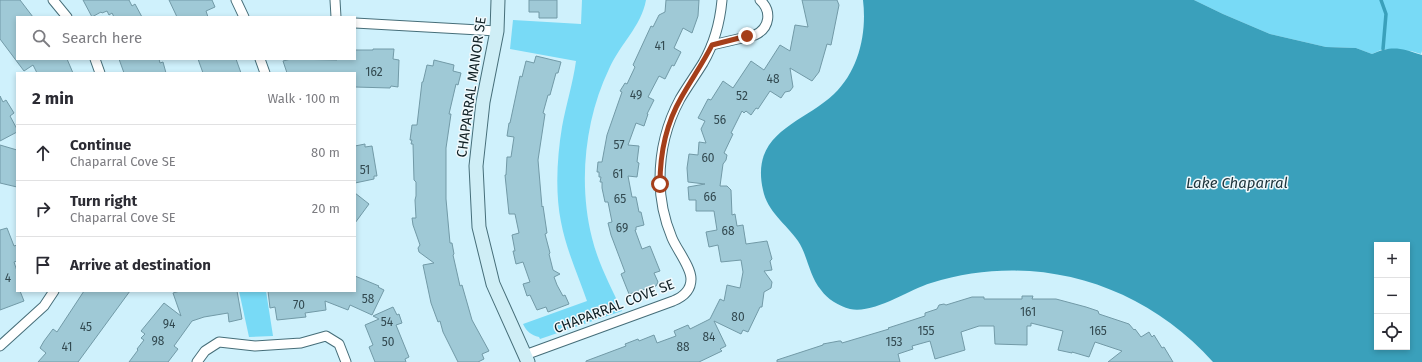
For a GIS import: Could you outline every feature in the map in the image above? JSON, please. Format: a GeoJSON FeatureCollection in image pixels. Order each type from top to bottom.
{"type":"FeatureCollection","features":[{"type":"Feature","properties":{"kind":"street"},"geometry":{"type":"LineString","coordinates":[[53,0],[66,16]]}},
{"type":"Feature","properties":{"kind":"street"},"geometry":{"type":"LineString","coordinates":[[236,0],[244,16]]}},
{"type":"Feature","properties":{"kind":"street"},"geometry":{"type":"LineString","coordinates":[[335,0],[336,16]]}},
{"type":"Feature","properties":{"kind":"street","name":"CHAPARRAL MANOR SE"},"geometry":{"type":"LineString","coordinates":[[498,0],[497,31],[483,102],[476,166],[479,227],[493,284],[526,359]]}},
{"type":"Feature","properties":{"kind":"street","name":"CHAPARRAL COVE SE"},"geometry":{"type":"LineString","coordinates":[[526,359],[673,301],[684,295],[689,290],[691,282],[690,273],[672,238],[663,207],[660,184],[661,159],[668,127],[677,106],[712,45],[719,24],[722,0]]}},
{"type":"Feature","properties":{"kind":"street"},"geometry":{"type":"LineString","coordinates":[[712,45],[755,35],[761,32],[767,24],[769,16],[767,9],[760,0]]}},
{"type":"Feature","properties":{"kind":"street"},"geometry":{"type":"LineString","coordinates":[[356,23],[497,31]]}},
{"type":"Feature","properties":{"kind":"street"},"geometry":{"type":"LineString","coordinates":[[95,60],[100,72]]}},
{"type":"Feature","properties":{"kind":"street"},"geometry":{"type":"LineString","coordinates":[[260,60],[265,72]]}},
{"type":"Feature","properties":{"kind":"street"},"geometry":{"type":"LineString","coordinates":[[0,346],[44,306],[53,292]]}},
{"type":"Feature","properties":{"kind":"street"},"geometry":{"type":"LineString","coordinates":[[196,362],[205,351],[219,342],[255,346],[301,342],[326,336],[339,344],[346,362]]}},
{"type":"Feature","properties":{"kind":"shaded area"},"geometry":{"type":"Polygon","coordinates":[[[582,0],[646,0],[640,19],[619,51],[601,88],[589,130],[586,152],[585,195],[592,238],[601,266],[622,311],[540,339],[539,337],[530,333],[523,324],[587,301],[563,232],[557,187],[560,138],[576,61],[510,49],[513,20],[581,24],[582,0]]]}},
{"type":"Feature","properties":{"kind":"shaded area"},"geometry":{"type":"Polygon","coordinates":[[[1194,0],[1422,0],[1422,51],[1421,54],[1411,51],[1383,49],[1372,54],[1356,48],[1326,47],[1270,34],[1194,0]]]}},
{"type":"Feature","properties":{"kind":"shaded area"},"geometry":{"type":"Polygon","coordinates":[[[239,292],[266,292],[273,336],[249,337],[239,292]]]}},
{"type":"Feature","properties":{"kind":"water","name":"Lake Chaparral"},"geometry":{"type":"Polygon","coordinates":[[[863,0],[1194,0],[1270,34],[1326,47],[1356,48],[1372,54],[1385,49],[1397,48],[1422,55],[1422,362],[1213,362],[1184,334],[1153,311],[1119,293],[1084,280],[1047,273],[1008,271],[970,274],[931,283],[880,305],[859,310],[850,309],[834,302],[824,293],[814,279],[798,241],[768,204],[763,190],[761,170],[764,155],[771,142],[794,122],[834,94],[843,84],[850,74],[855,62],[864,25],[863,0]]]}},
{"type":"Feature","properties":{"kind":"building"},"geometry":{"type":"Polygon","coordinates":[[[0,0],[20,0],[32,16],[16,16],[16,60],[67,60],[73,72],[36,72],[33,65],[24,71],[0,39],[0,0]]]}},
{"type":"Feature","properties":{"kind":"building"},"geometry":{"type":"Polygon","coordinates":[[[83,0],[129,0],[132,6],[135,4],[141,16],[114,16],[112,13],[109,15],[107,11],[91,16],[83,0]]]}},
{"type":"Feature","properties":{"kind":"building"},"geometry":{"type":"Polygon","coordinates":[[[169,0],[212,0],[215,7],[206,11],[208,16],[177,16],[169,0]]]}},
{"type":"Feature","properties":{"kind":"building"},"geometry":{"type":"Polygon","coordinates":[[[529,0],[557,0],[557,18],[539,18],[539,12],[529,12],[529,0]]]}},
{"type":"Feature","properties":{"kind":"building"},"geometry":{"type":"Polygon","coordinates":[[[666,0],[699,0],[698,16],[692,33],[683,28],[674,48],[681,52],[665,79],[659,76],[648,97],[654,100],[647,114],[644,126],[636,123],[628,145],[639,146],[637,177],[628,176],[632,197],[636,197],[639,212],[641,212],[644,225],[636,227],[635,230],[642,249],[650,246],[660,271],[654,273],[658,282],[656,286],[629,294],[621,274],[625,272],[608,223],[612,222],[608,202],[605,202],[602,182],[600,182],[601,177],[599,177],[599,172],[597,172],[598,162],[602,162],[607,135],[622,92],[620,91],[625,83],[627,84],[635,67],[633,65],[651,26],[653,27],[659,15],[665,12],[666,0]]]}},
{"type":"Feature","properties":{"kind":"building"},"geometry":{"type":"Polygon","coordinates":[[[802,0],[837,0],[839,5],[831,45],[827,44],[819,72],[812,81],[790,68],[793,87],[790,91],[785,92],[781,98],[770,91],[758,109],[756,108],[751,115],[746,111],[744,113],[742,111],[731,133],[733,134],[724,153],[727,155],[723,164],[720,186],[727,186],[731,190],[732,215],[735,214],[737,226],[743,225],[746,244],[767,241],[772,259],[770,261],[772,270],[764,271],[772,282],[771,288],[764,292],[762,307],[760,307],[748,332],[743,330],[741,334],[714,321],[726,346],[720,349],[722,351],[699,362],[586,362],[626,346],[625,344],[638,339],[639,341],[654,335],[657,343],[676,336],[674,331],[688,325],[690,329],[710,319],[720,299],[724,301],[727,285],[740,288],[743,272],[741,260],[721,262],[718,245],[709,247],[706,232],[717,230],[714,211],[696,211],[696,200],[689,200],[688,187],[705,184],[688,182],[687,168],[689,154],[698,155],[699,142],[706,143],[701,129],[705,121],[698,118],[708,99],[711,100],[723,81],[733,88],[751,61],[764,70],[780,45],[790,51],[795,25],[808,27],[802,0]]]}},
{"type":"Feature","properties":{"kind":"building"},"geometry":{"type":"Polygon","coordinates":[[[394,49],[393,59],[399,60],[398,87],[356,87],[356,72],[287,72],[283,61],[356,60],[356,50],[394,49]]]}},
{"type":"Feature","properties":{"kind":"building"},"geometry":{"type":"Polygon","coordinates":[[[536,56],[561,62],[558,73],[556,73],[550,95],[548,95],[543,113],[545,114],[538,160],[542,207],[543,206],[547,233],[545,234],[549,254],[553,270],[560,274],[554,277],[557,285],[563,296],[565,295],[569,304],[548,312],[546,307],[537,310],[530,295],[527,296],[523,284],[530,282],[523,262],[516,264],[512,235],[519,233],[515,214],[509,214],[505,175],[507,157],[511,157],[514,137],[507,136],[520,76],[522,77],[526,61],[534,63],[536,56]]]}},
{"type":"Feature","properties":{"kind":"building"},"geometry":{"type":"Polygon","coordinates":[[[119,60],[159,60],[160,63],[163,62],[166,72],[124,72],[119,60]]]}},
{"type":"Feature","properties":{"kind":"building"},"geometry":{"type":"Polygon","coordinates":[[[198,60],[236,60],[241,72],[203,72],[198,60]]]}},
{"type":"Feature","properties":{"kind":"building"},"geometry":{"type":"Polygon","coordinates":[[[434,60],[454,65],[453,71],[461,73],[458,85],[456,84],[449,114],[451,114],[446,148],[446,199],[450,243],[452,243],[453,255],[460,286],[462,285],[472,320],[489,351],[482,354],[484,359],[478,362],[458,362],[443,332],[440,321],[438,322],[431,303],[423,265],[434,263],[419,252],[418,248],[420,245],[413,225],[412,218],[416,218],[416,182],[414,180],[413,144],[411,144],[412,140],[410,140],[412,125],[417,125],[422,82],[427,65],[433,66],[434,60]]]}},
{"type":"Feature","properties":{"kind":"building"},"geometry":{"type":"Polygon","coordinates":[[[0,96],[3,102],[6,100],[14,113],[10,116],[16,127],[16,133],[0,141],[0,96]]]}},
{"type":"Feature","properties":{"kind":"building"},"geometry":{"type":"Polygon","coordinates":[[[365,144],[365,147],[372,146],[377,176],[374,176],[374,179],[356,183],[356,146],[365,144]]]}},
{"type":"Feature","properties":{"kind":"building"},"geometry":{"type":"Polygon","coordinates":[[[0,145],[16,150],[16,187],[0,183],[0,145]]]}},
{"type":"Feature","properties":{"kind":"building"},"geometry":{"type":"Polygon","coordinates":[[[356,194],[369,204],[356,222],[356,194]]]}},
{"type":"Feature","properties":{"kind":"building"},"geometry":{"type":"Polygon","coordinates":[[[7,228],[14,246],[16,245],[16,261],[14,262],[16,268],[16,292],[20,292],[24,301],[0,310],[0,230],[7,228]]]}},
{"type":"Feature","properties":{"kind":"building"},"geometry":{"type":"Polygon","coordinates":[[[356,276],[379,286],[378,287],[384,290],[372,315],[350,305],[348,310],[325,301],[326,310],[305,313],[306,317],[277,320],[275,307],[270,308],[268,292],[356,292],[356,276]]]}},
{"type":"Feature","properties":{"kind":"building"},"geometry":{"type":"Polygon","coordinates":[[[83,292],[129,292],[78,362],[38,362],[46,353],[40,348],[44,341],[53,329],[57,332],[83,292]]]}},
{"type":"Feature","properties":{"kind":"building"},"geometry":{"type":"Polygon","coordinates":[[[237,292],[242,319],[229,322],[228,313],[204,317],[192,321],[174,346],[178,349],[168,362],[129,362],[144,340],[141,338],[145,334],[141,331],[164,303],[181,316],[173,293],[237,292]]]}},
{"type":"Feature","properties":{"kind":"building"},"geometry":{"type":"Polygon","coordinates":[[[1022,296],[1033,296],[1032,299],[1056,299],[1098,311],[1099,314],[1129,324],[1141,337],[1149,332],[1152,337],[1154,335],[1162,348],[1164,347],[1173,362],[1108,362],[1122,351],[1095,342],[1089,357],[1058,350],[1063,331],[1031,323],[1031,326],[1027,326],[1027,345],[995,344],[994,326],[979,326],[961,332],[965,350],[935,359],[930,341],[912,346],[913,349],[898,354],[900,362],[777,362],[777,360],[823,344],[839,341],[842,343],[889,329],[888,328],[925,316],[925,313],[937,309],[939,305],[946,305],[972,297],[984,297],[984,299],[1022,299],[1022,296]]]}},
{"type":"Feature","properties":{"kind":"building"},"geometry":{"type":"Polygon","coordinates":[[[393,307],[397,315],[399,314],[402,323],[396,325],[409,357],[405,359],[406,362],[375,362],[369,347],[373,345],[365,325],[379,319],[373,316],[393,307]]]}},
{"type":"Feature","properties":{"kind":"waterway"},"geometry":{"type":"LineString","coordinates":[[1381,0],[1386,14],[1383,49]]}},
{"type":"Feature","properties":{"kind":"route"},"geometry":{"type":"LineString","coordinates":[[660,184],[662,152],[671,119],[680,98],[703,63],[712,45],[747,36]]}}]}
